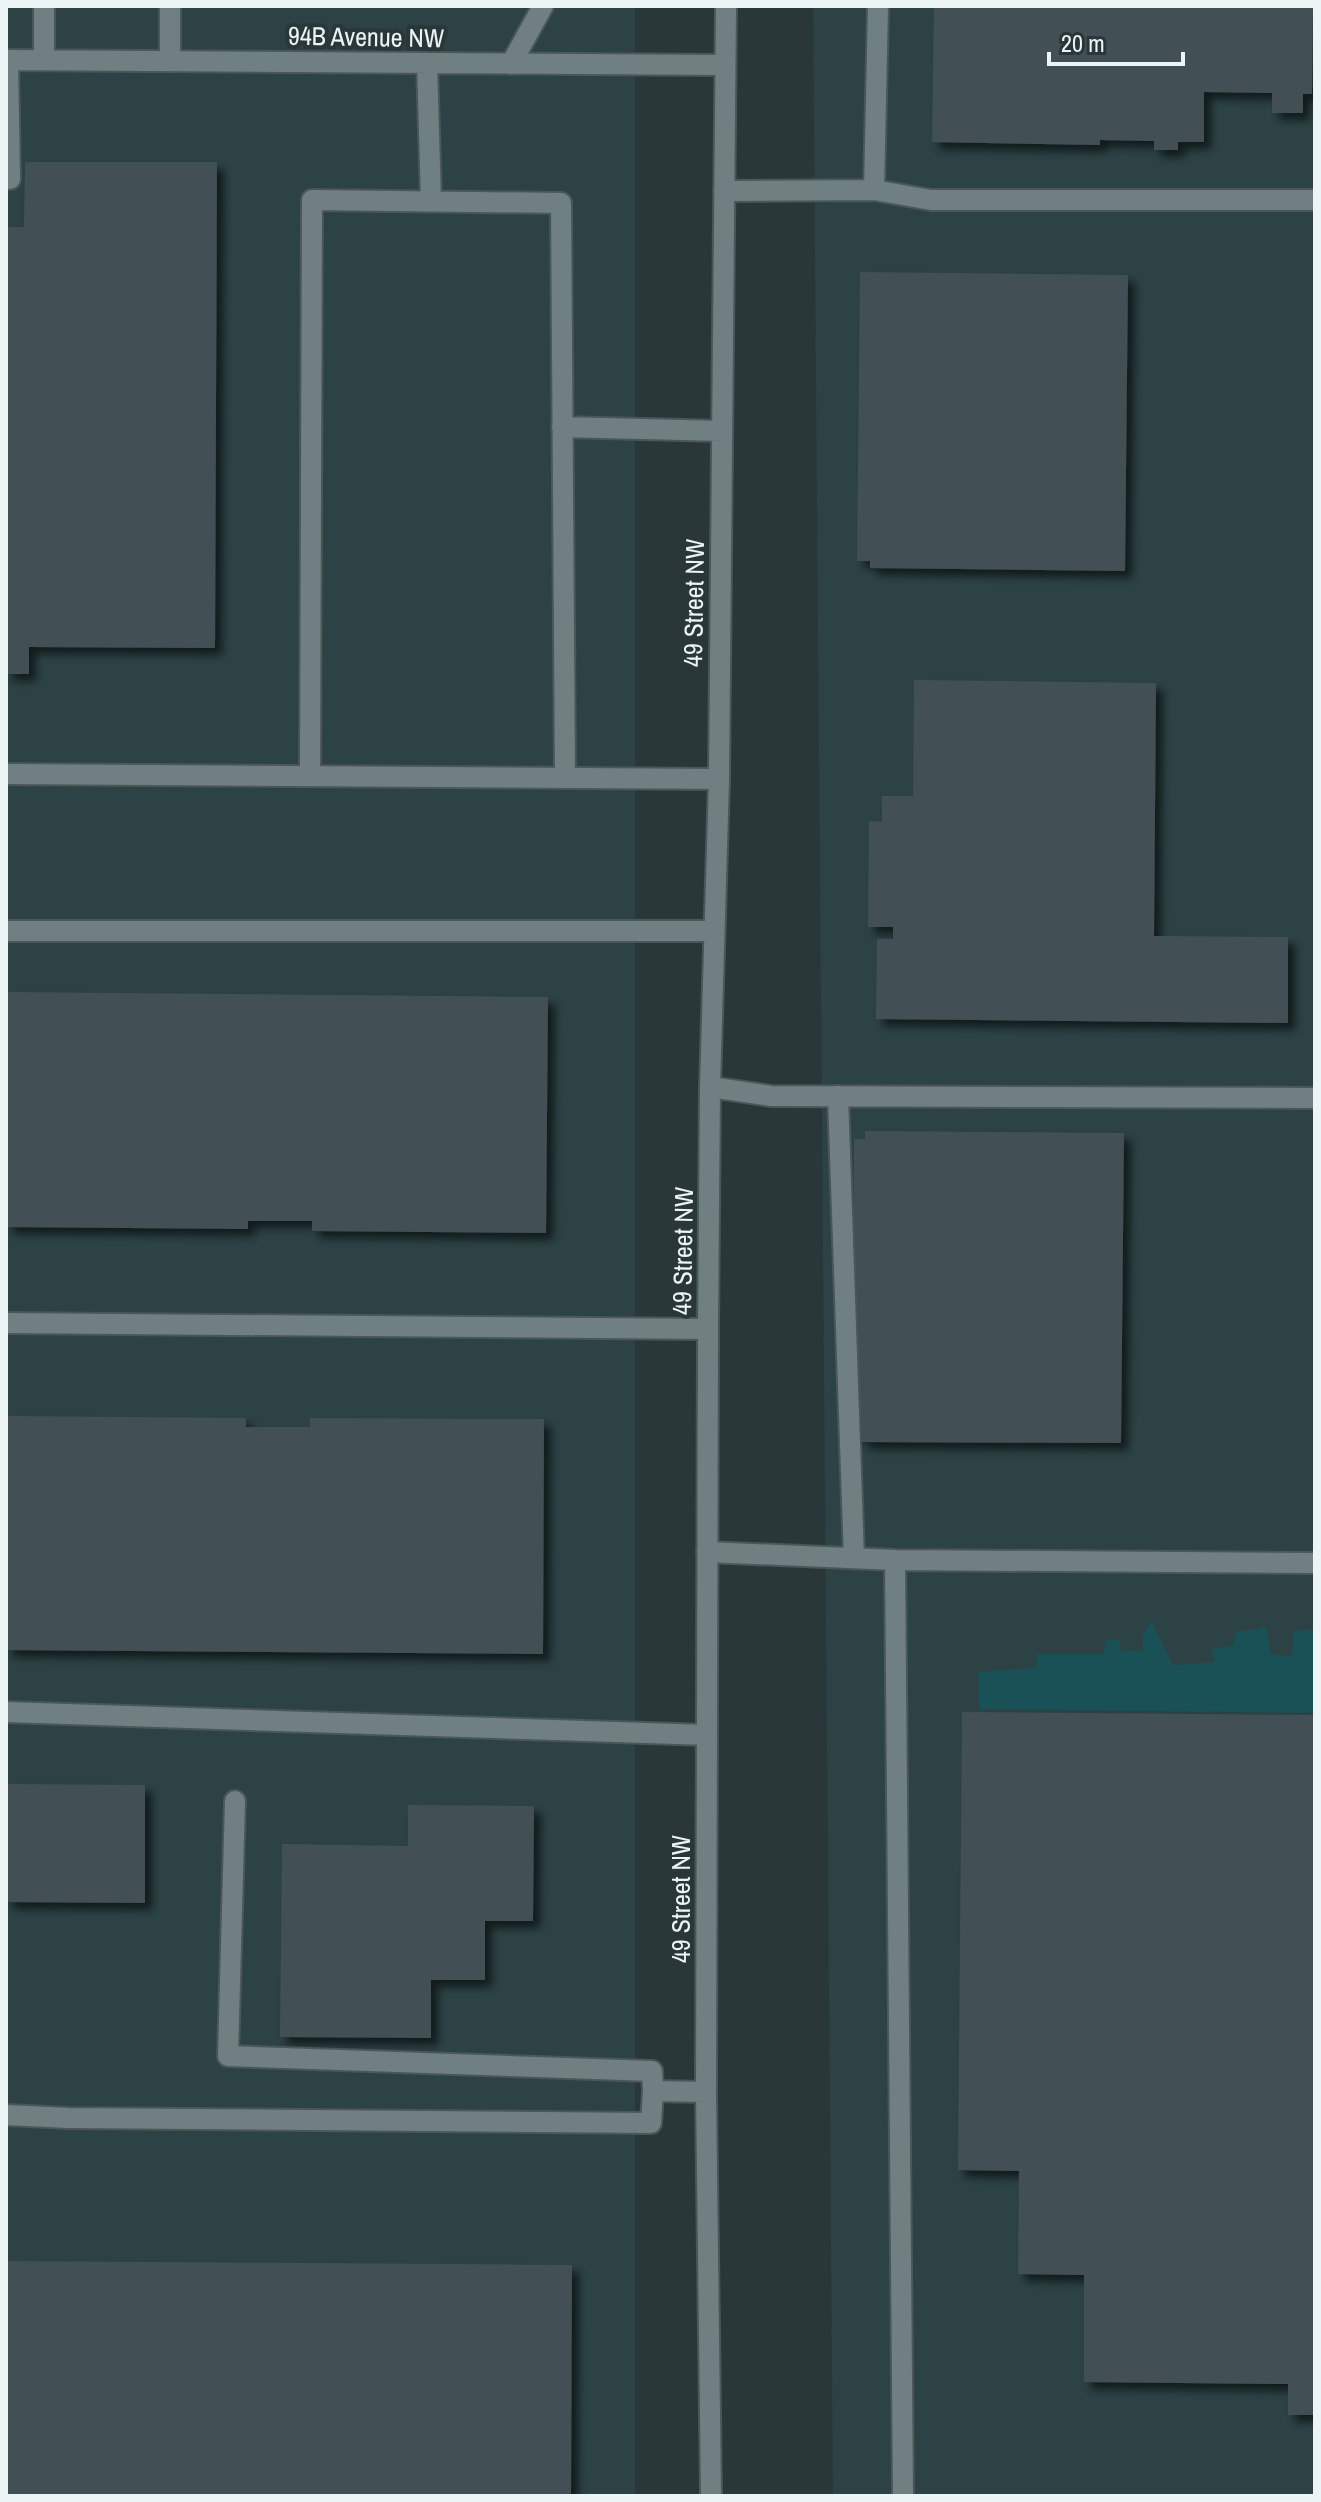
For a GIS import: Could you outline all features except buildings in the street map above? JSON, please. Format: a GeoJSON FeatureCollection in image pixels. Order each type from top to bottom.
{"type":"FeatureCollection","features":[{"type":"Feature","properties":{"kind":"street"},"geometry":{"type":"LineString","coordinates":[[44,6],[44,60]]}},
{"type":"Feature","properties":{"kind":"street"},"geometry":{"type":"LineString","coordinates":[[170,6],[170,61]]}},
{"type":"Feature","properties":{"kind":"street"},"geometry":{"type":"LineString","coordinates":[[511,64],[543,6]]}},
{"type":"Feature","properties":{"kind":"street","name":"49 Street NW"},"geometry":{"type":"LineString","coordinates":[[711,2496],[706,2092],[708,1329],[710,1087],[719,779],[726,6]]}},
{"type":"Feature","properties":{"kind":"street"},"geometry":{"type":"LineString","coordinates":[[874,190],[878,6]]}},
{"type":"Feature","properties":{"kind":"street"},"geometry":{"type":"LineString","coordinates":[[6,179],[10,179],[7,60]]}},
{"type":"Feature","properties":{"kind":"street","name":"94B Avenue NW"},"geometry":{"type":"LineString","coordinates":[[7,60],[725,65]]}},
{"type":"Feature","properties":{"kind":"street"},"geometry":{"type":"LineString","coordinates":[[427,63],[431,201]]}},
{"type":"Feature","properties":{"kind":"street"},"geometry":{"type":"LineString","coordinates":[[724,191],[874,190],[931,200],[1315,200]]}},
{"type":"Feature","properties":{"kind":"street"},"geometry":{"type":"LineString","coordinates":[[310,776],[312,200],[561,203],[565,778]]}},
{"type":"Feature","properties":{"kind":"street"},"geometry":{"type":"LineString","coordinates":[[562,427],[722,431]]}},
{"type":"Feature","properties":{"kind":"street"},"geometry":{"type":"LineString","coordinates":[[6,774],[719,779]]}},
{"type":"Feature","properties":{"kind":"street"},"geometry":{"type":"LineString","coordinates":[[6,931],[714,931]]}},
{"type":"Feature","properties":{"kind":"street"},"geometry":{"type":"LineString","coordinates":[[710,1087],[771,1096],[1315,1098]]}},
{"type":"Feature","properties":{"kind":"street"},"geometry":{"type":"LineString","coordinates":[[838,1096],[854,1558]]}},
{"type":"Feature","properties":{"kind":"street"},"geometry":{"type":"LineString","coordinates":[[6,1323],[708,1329]]}},
{"type":"Feature","properties":{"kind":"street"},"geometry":{"type":"LineString","coordinates":[[707,1552],[895,1560],[1315,1563]]}},
{"type":"Feature","properties":{"kind":"street"},"geometry":{"type":"LineString","coordinates":[[895,1560],[903,2496]]}},
{"type":"Feature","properties":{"kind":"street"},"geometry":{"type":"LineString","coordinates":[[6,1712],[707,1735]]}},
{"type":"Feature","properties":{"kind":"street"},"geometry":{"type":"LineString","coordinates":[[6,2115],[651,2123],[652,2071],[228,2056],[235,1801]]}},
{"type":"Feature","properties":{"kind":"street"},"geometry":{"type":"LineString","coordinates":[[653,2091],[706,2092]]}},
{"type":"Feature","properties":{"kind":"shaded area"},"geometry":{"type":"Polygon","coordinates":[[[6,6],[635,6],[635,2496],[6,2496],[6,6]]]}},
{"type":"Feature","properties":{"kind":"shaded area"},"geometry":{"type":"Polygon","coordinates":[[[813,6],[1315,6],[1315,2496],[833,2496],[813,6]]]}},
{"type":"Feature","properties":{"kind":"shaded area"},"geometry":{"type":"Polygon","coordinates":[[[1152,1622],[1173,1665],[1215,1662],[1211,1650],[1233,1645],[1236,1632],[1266,1627],[1271,1654],[1292,1656],[1294,1631],[1315,1629],[1315,1713],[979,1709],[978,1672],[1036,1668],[1037,1654],[1104,1654],[1106,1640],[1120,1640],[1122,1651],[1143,1651],[1143,1633],[1152,1622]]]}}]}
